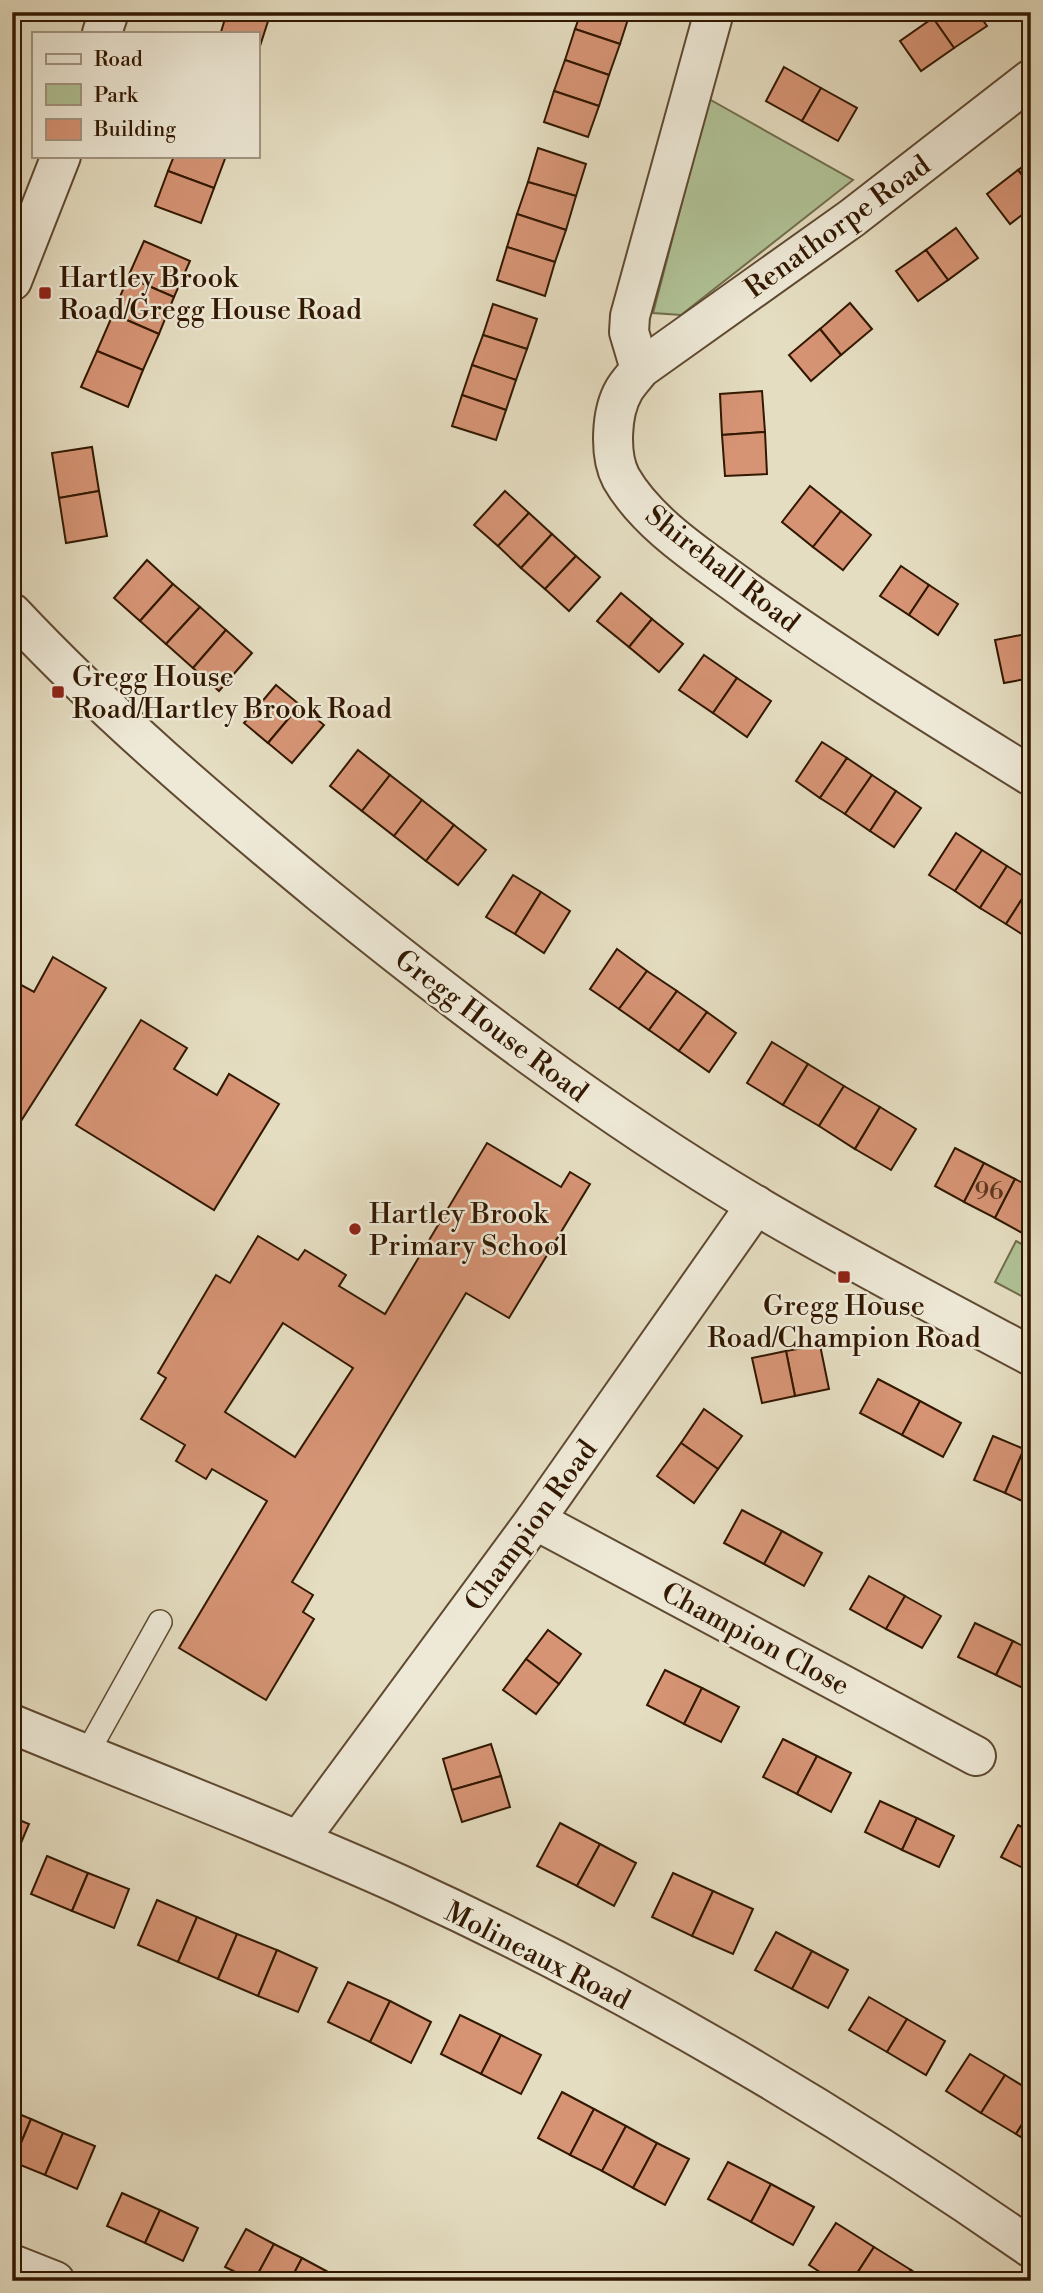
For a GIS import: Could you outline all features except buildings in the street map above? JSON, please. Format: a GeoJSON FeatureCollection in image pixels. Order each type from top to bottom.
{"type":"FeatureCollection","features":[{"type":"Feature","properties":{"kind":"street"},"geometry":{"type":"LineString","coordinates":[[102,32],[108,12]]}},
{"type":"Feature","properties":{"kind":"street"},"geometry":{"type":"LineString","coordinates":[[640,369],[629,332],[630,316],[714,12]]}},
{"type":"Feature","properties":{"kind":"street","name":"Renathorpe Road"},"geometry":{"type":"LineString","coordinates":[[640,369],[852,218],[1031,79]]}},
{"type":"Feature","properties":{"kind":"street"},"geometry":{"type":"LineString","coordinates":[[12,281],[60,158]]}},
{"type":"Feature","properties":{"kind":"street","name":"Shirehall Road"},"geometry":{"type":"LineString","coordinates":[[640,369],[624,390],[615,416],[614,443],[620,475],[639,503],[694,553],[838,657],[1031,776]]}},
{"type":"Feature","properties":{"kind":"street","name":"Gregg House Road"},"geometry":{"type":"LineString","coordinates":[[12,612],[139,738],[257,840],[422,975],[597,1104],[756,1205],[1031,1356]]}},
{"type":"Feature","properties":{"kind":"street","name":"Champion Road"},"geometry":{"type":"LineString","coordinates":[[299,1840],[535,1520],[756,1205]]}},
{"type":"Feature","properties":{"kind":"street","name":"Champion Close"},"geometry":{"type":"LineString","coordinates":[[535,1520],[976,1756]]}},
{"type":"Feature","properties":{"kind":"street","name":"Molineaux Road"},"geometry":{"type":"LineString","coordinates":[[12,1724],[299,1840],[554,1959],[834,2117],[1031,2248]]}},
{"type":"Feature","properties":{"kind":"street"},"geometry":{"type":"LineString","coordinates":[[12,2264],[55,2281]]}},
{"type":"Feature","properties":{"kind":"lane"},"geometry":{"type":"LineString","coordinates":[[86,1755],[160,1622]]}},
{"type":"Feature","properties":{"kind":"green space"},"geometry":{"type":"Polygon","coordinates":[[[709,99],[853,180],[681,315],[653,313],[709,99]]]}},
{"type":"Feature","properties":{"kind":"green space"},"geometry":{"type":"Polygon","coordinates":[[[1016,1241],[1031,1249],[1031,1301],[995,1282],[1016,1241]]]}},
{"type":"Feature","properties":{"kind":"place","name":"Hartley Brook Road/Gregg House Road"},"geometry":{"type":"Point","coordinates":[45,293]}},
{"type":"Feature","properties":{"kind":"place","name":"Gregg House Road/Hartley Brook Road"},"geometry":{"type":"Point","coordinates":[58,692]}},
{"type":"Feature","properties":{"kind":"place","name":"Hartley Brook Primary School"},"geometry":{"type":"Point","coordinates":[355,1229]}},
{"type":"Feature","properties":{"kind":"place","name":"Gregg House Road/Champion Road"},"geometry":{"type":"Point","coordinates":[844,1277]}}]}
